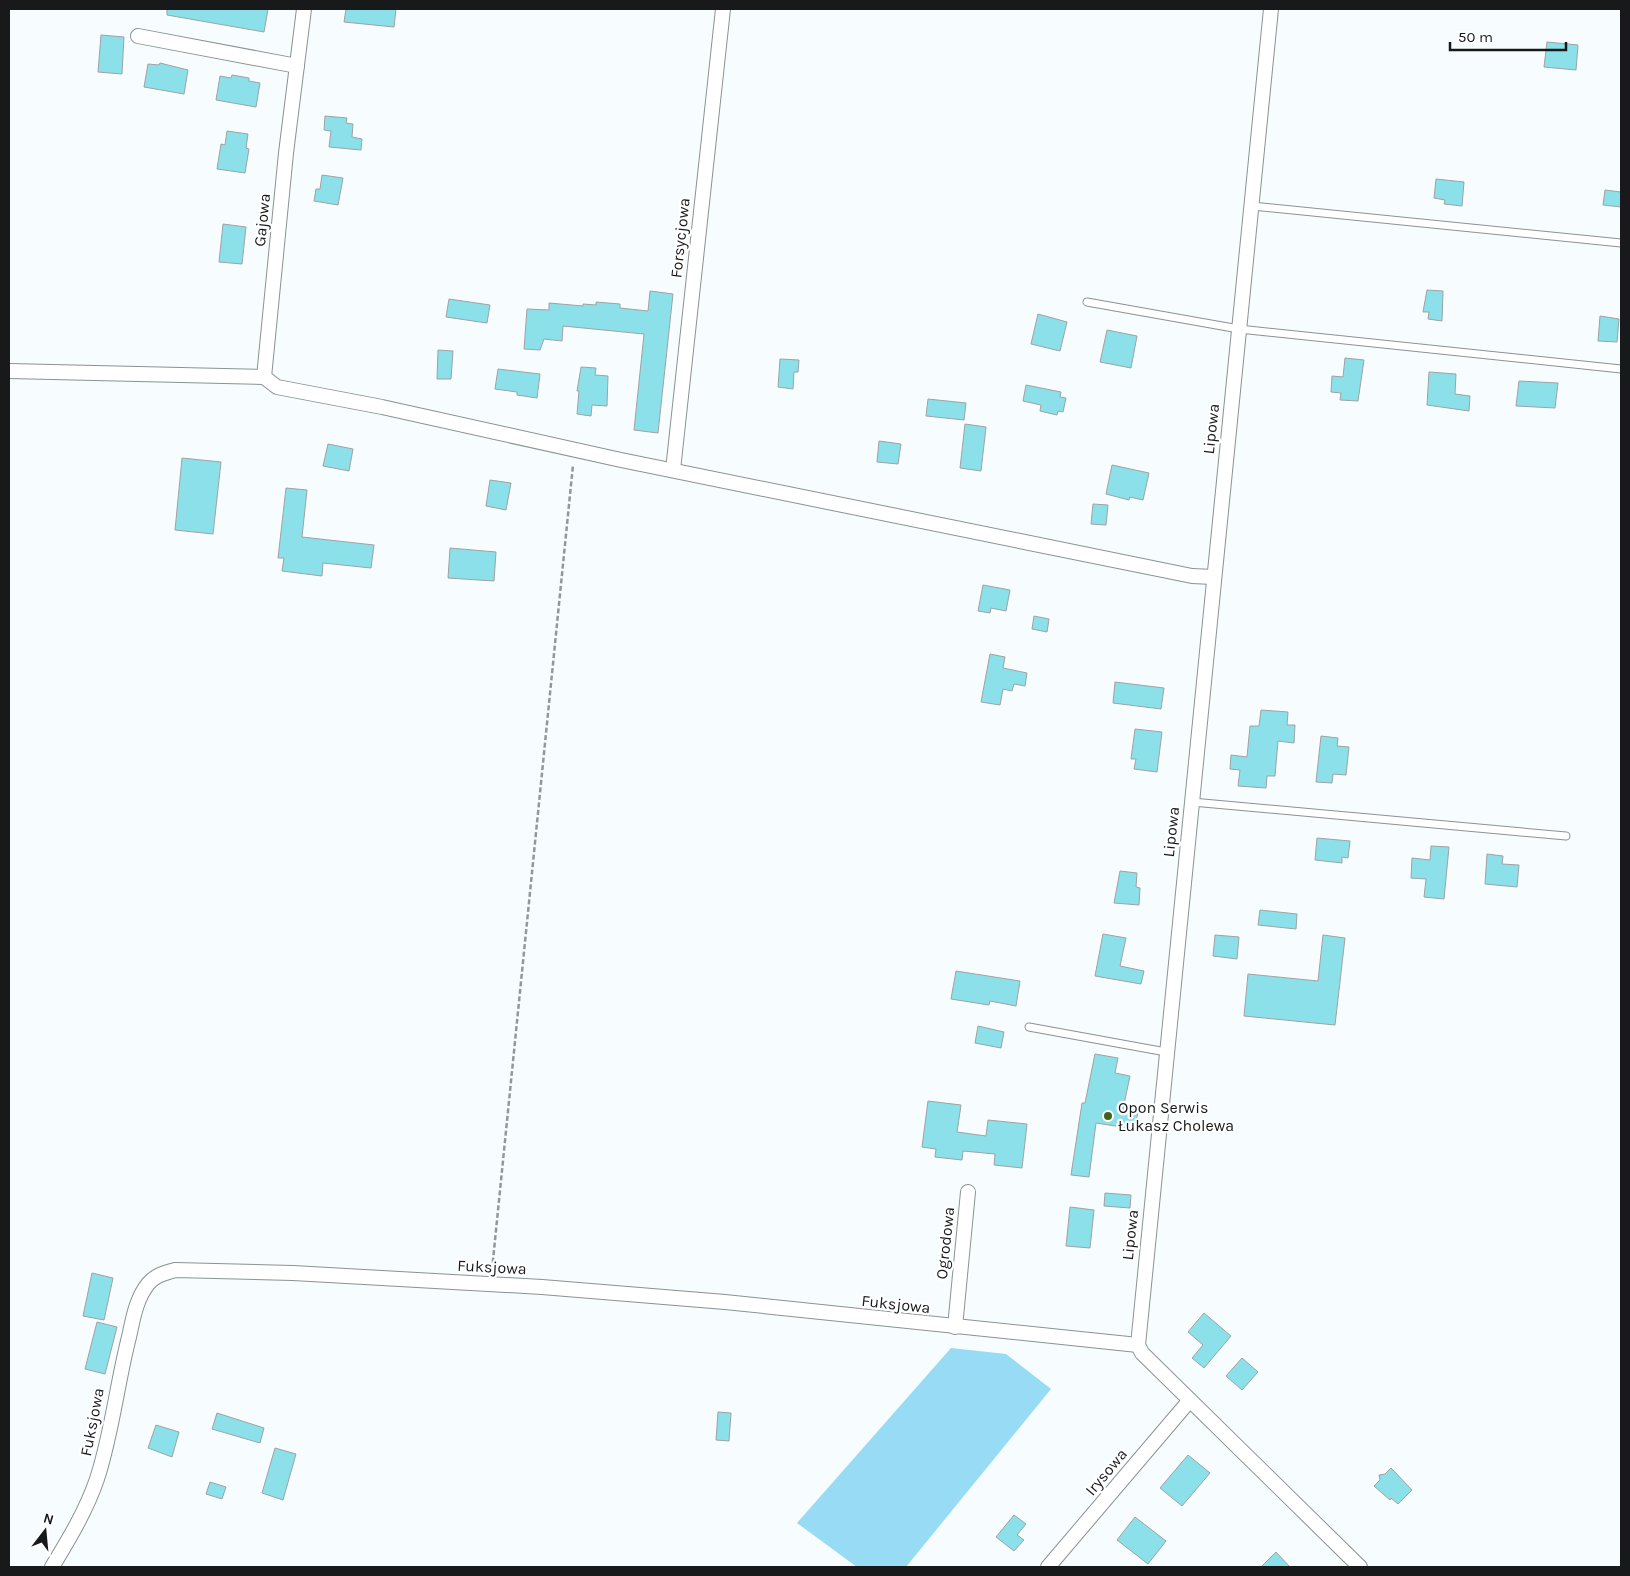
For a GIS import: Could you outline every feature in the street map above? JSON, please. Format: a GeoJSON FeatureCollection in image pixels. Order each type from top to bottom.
{"type":"FeatureCollection","features":[{"type":"Feature","properties":{"kind":"street","name":"Gajowa"},"geometry":{"type":"LineString","coordinates":[[264,377],[286,153],[304,9]]}},
{"type":"Feature","properties":{"kind":"street","name":"Forsycjowa"},"geometry":{"type":"LineString","coordinates":[[673,470],[723,9]]}},
{"type":"Feature","properties":{"kind":"street","name":"Lipowa"},"geometry":{"type":"LineString","coordinates":[[1138,1345],[1271,9]]}},
{"type":"Feature","properties":{"kind":"street"},"geometry":{"type":"LineString","coordinates":[[138,36],[297,66]]}},
{"type":"Feature","properties":{"kind":"street"},"geometry":{"type":"LineString","coordinates":[[9,371],[264,377],[277,387],[382,407],[575,450],[1192,576],[1213,577]]}},
{"type":"Feature","properties":{"kind":"street","name":"Ogrodowa"},"geometry":{"type":"LineString","coordinates":[[955,1327],[968,1192]]}},
{"type":"Feature","properties":{"kind":"street","name":"Fuksjowa"},"geometry":{"type":"LineString","coordinates":[[52,1567],[77,1527],[96,1481],[107,1447],[118,1378],[136,1305],[148,1283],[160,1274],[175,1270],[204,1269],[490,1284],[725,1302],[1138,1345]]}},
{"type":"Feature","properties":{"kind":"street"},"geometry":{"type":"LineString","coordinates":[[1138,1345],[1142,1353],[1360,1567]]}},
{"type":"Feature","properties":{"kind":"street","name":"Irysowa"},"geometry":{"type":"LineString","coordinates":[[1048,1567],[1190,1400]]}},
{"type":"Feature","properties":{"kind":"lane"},"geometry":{"type":"LineString","coordinates":[[1252,206],[1621,243]]}},
{"type":"Feature","properties":{"kind":"lane"},"geometry":{"type":"LineString","coordinates":[[1087,302],[1239,329],[1621,369]]}},
{"type":"Feature","properties":{"kind":"lane"},"geometry":{"type":"LineString","coordinates":[[1191,802],[1566,836]]}},
{"type":"Feature","properties":{"kind":"lane"},"geometry":{"type":"LineString","coordinates":[[1029,1027],[1166,1052]]}},
{"type":"Feature","properties":{"kind":"path"},"geometry":{"type":"LineString","coordinates":[[490,1284],[575,450]]}},
{"type":"Feature","properties":{"kind":"shaded area"},"geometry":{"type":"Polygon","coordinates":[[[951,1348],[1006,1354],[1051,1389],[906,1567],[857,1567],[797,1523],[951,1348]]]}},
{"type":"Feature","properties":{"kind":"building"},"geometry":{"type":"Polygon","coordinates":[[[167,9],[268,9],[264,32],[167,15],[167,9]]]}},
{"type":"Feature","properties":{"kind":"building"},"geometry":{"type":"Polygon","coordinates":[[[346,9],[396,9],[394,27],[344,22],[346,9]]]}},
{"type":"Feature","properties":{"kind":"building"},"geometry":{"type":"Polygon","coordinates":[[[101,35],[124,37],[122,74],[98,72],[101,35]]]}},
{"type":"Feature","properties":{"kind":"building"},"geometry":{"type":"Polygon","coordinates":[[[1547,42],[1578,45],[1576,70],[1544,67],[1547,42]]]}},
{"type":"Feature","properties":{"kind":"building"},"geometry":{"type":"Polygon","coordinates":[[[160,63],[188,70],[184,94],[144,87],[148,64],[159,65],[160,63]]]}},
{"type":"Feature","properties":{"kind":"building"},"geometry":{"type":"Polygon","coordinates":[[[232,75],[249,78],[249,81],[260,83],[256,107],[216,100],[220,76],[231,78],[232,75]]]}},
{"type":"Feature","properties":{"kind":"building"},"geometry":{"type":"Polygon","coordinates":[[[325,116],[347,118],[346,123],[353,124],[352,137],[362,139],[361,150],[329,147],[331,131],[324,130],[325,116]]]}},
{"type":"Feature","properties":{"kind":"building"},"geometry":{"type":"Polygon","coordinates":[[[227,131],[248,134],[246,148],[249,149],[245,173],[217,169],[221,144],[225,145],[227,131]]]}},
{"type":"Feature","properties":{"kind":"building"},"geometry":{"type":"Polygon","coordinates":[[[322,175],[343,178],[338,205],[314,201],[316,189],[320,189],[322,175]]]}},
{"type":"Feature","properties":{"kind":"building"},"geometry":{"type":"Polygon","coordinates":[[[1436,179],[1464,182],[1462,206],[1444,204],[1445,200],[1434,198],[1436,179]]]}},
{"type":"Feature","properties":{"kind":"building"},"geometry":{"type":"Polygon","coordinates":[[[1605,190],[1621,192],[1621,207],[1603,205],[1605,190]]]}},
{"type":"Feature","properties":{"kind":"building"},"geometry":{"type":"Polygon","coordinates":[[[223,224],[246,227],[242,264],[219,262],[223,224]]]}},
{"type":"Feature","properties":{"kind":"building"},"geometry":{"type":"Polygon","coordinates":[[[1427,290],[1443,291],[1442,321],[1428,319],[1429,312],[1423,312],[1427,290]]]}},
{"type":"Feature","properties":{"kind":"building"},"geometry":{"type":"Polygon","coordinates":[[[650,291],[673,294],[658,433],[634,430],[644,334],[563,326],[562,341],[544,339],[540,350],[524,349],[527,309],[549,310],[549,303],[583,306],[583,304],[596,305],[596,302],[620,304],[620,308],[648,311],[650,291]]]}},
{"type":"Feature","properties":{"kind":"building"},"geometry":{"type":"Polygon","coordinates":[[[449,299],[490,305],[487,323],[446,317],[449,299]]]}},
{"type":"Feature","properties":{"kind":"building"},"geometry":{"type":"Polygon","coordinates":[[[1038,314],[1067,322],[1060,351],[1031,344],[1038,314]]]}},
{"type":"Feature","properties":{"kind":"building"},"geometry":{"type":"Polygon","coordinates":[[[1600,316],[1619,319],[1617,342],[1598,341],[1600,316]]]}},
{"type":"Feature","properties":{"kind":"building"},"geometry":{"type":"Polygon","coordinates":[[[1107,330],[1137,336],[1131,368],[1100,362],[1107,330]]]}},
{"type":"Feature","properties":{"kind":"building"},"geometry":{"type":"Polygon","coordinates":[[[438,350],[453,351],[451,379],[437,379],[438,350]]]}},
{"type":"Feature","properties":{"kind":"building"},"geometry":{"type":"Polygon","coordinates":[[[1345,358],[1364,360],[1358,401],[1340,400],[1341,393],[1331,392],[1332,376],[1343,377],[1345,358]]]}},
{"type":"Feature","properties":{"kind":"building"},"geometry":{"type":"Polygon","coordinates":[[[780,359],[799,360],[798,372],[794,372],[793,389],[778,387],[780,359]]]}},
{"type":"Feature","properties":{"kind":"building"},"geometry":{"type":"Polygon","coordinates":[[[581,367],[596,368],[595,375],[608,376],[607,406],[592,405],[591,416],[577,414],[579,391],[577,391],[581,367]]]}},
{"type":"Feature","properties":{"kind":"building"},"geometry":{"type":"Polygon","coordinates":[[[498,369],[540,374],[537,398],[517,395],[517,392],[495,389],[498,369]]]}},
{"type":"Feature","properties":{"kind":"building"},"geometry":{"type":"Polygon","coordinates":[[[1429,372],[1456,374],[1455,394],[1470,396],[1469,411],[1427,405],[1429,372]]]}},
{"type":"Feature","properties":{"kind":"building"},"geometry":{"type":"Polygon","coordinates":[[[1519,381],[1558,383],[1555,408],[1516,406],[1519,381]]]}},
{"type":"Feature","properties":{"kind":"building"},"geometry":{"type":"Polygon","coordinates":[[[1026,385],[1061,392],[1060,397],[1066,398],[1063,412],[1058,411],[1057,415],[1040,411],[1041,405],[1023,401],[1026,385]]]}},
{"type":"Feature","properties":{"kind":"building"},"geometry":{"type":"Polygon","coordinates":[[[928,399],[966,403],[964,420],[926,416],[928,399]]]}},
{"type":"Feature","properties":{"kind":"building"},"geometry":{"type":"Polygon","coordinates":[[[965,424],[986,427],[981,471],[960,468],[965,424]]]}},
{"type":"Feature","properties":{"kind":"building"},"geometry":{"type":"Polygon","coordinates":[[[879,441],[901,444],[898,464],[877,462],[879,441]]]}},
{"type":"Feature","properties":{"kind":"building"},"geometry":{"type":"Polygon","coordinates":[[[328,444],[353,449],[349,471],[323,466],[328,444]]]}},
{"type":"Feature","properties":{"kind":"building"},"geometry":{"type":"Polygon","coordinates":[[[182,458],[221,462],[213,534],[175,530],[182,458]]]}},
{"type":"Feature","properties":{"kind":"building"},"geometry":{"type":"Polygon","coordinates":[[[1112,465],[1149,473],[1143,500],[1130,497],[1129,500],[1106,494],[1112,465]]]}},
{"type":"Feature","properties":{"kind":"building"},"geometry":{"type":"Polygon","coordinates":[[[490,480],[511,483],[506,510],[486,506],[490,480]]]}},
{"type":"Feature","properties":{"kind":"building"},"geometry":{"type":"Polygon","coordinates":[[[286,488],[307,490],[302,537],[374,545],[371,568],[323,563],[322,576],[282,571],[284,558],[278,558],[286,488]]]}},
{"type":"Feature","properties":{"kind":"building"},"geometry":{"type":"Polygon","coordinates":[[[1093,504],[1108,505],[1106,525],[1091,524],[1093,504]]]}},
{"type":"Feature","properties":{"kind":"building"},"geometry":{"type":"Polygon","coordinates":[[[450,548],[496,552],[494,581],[448,578],[450,548]]]}},
{"type":"Feature","properties":{"kind":"building"},"geometry":{"type":"Polygon","coordinates":[[[983,585],[1010,590],[1006,611],[991,608],[990,613],[978,611],[983,585]]]}},
{"type":"Feature","properties":{"kind":"building"},"geometry":{"type":"Polygon","coordinates":[[[1034,616],[1049,619],[1047,632],[1032,629],[1034,616]]]}},
{"type":"Feature","properties":{"kind":"building"},"geometry":{"type":"Polygon","coordinates":[[[990,654],[1005,657],[1003,668],[1027,673],[1025,686],[1014,684],[1012,691],[1003,689],[1000,705],[981,702],[990,654]]]}},
{"type":"Feature","properties":{"kind":"building"},"geometry":{"type":"Polygon","coordinates":[[[1115,682],[1164,688],[1161,709],[1113,703],[1115,682]]]}},
{"type":"Feature","properties":{"kind":"building"},"geometry":{"type":"Polygon","coordinates":[[[1261,710],[1288,712],[1287,725],[1295,725],[1294,743],[1278,741],[1275,776],[1267,776],[1266,788],[1238,786],[1240,770],[1230,769],[1231,755],[1247,757],[1250,726],[1259,726],[1261,710]]]}},
{"type":"Feature","properties":{"kind":"building"},"geometry":{"type":"Polygon","coordinates":[[[1135,729],[1162,732],[1157,772],[1134,769],[1136,759],[1131,759],[1135,729]]]}},
{"type":"Feature","properties":{"kind":"building"},"geometry":{"type":"Polygon","coordinates":[[[1321,736],[1338,738],[1337,746],[1349,747],[1346,775],[1333,774],[1332,783],[1316,782],[1321,736]]]}},
{"type":"Feature","properties":{"kind":"building"},"geometry":{"type":"Polygon","coordinates":[[[1317,838],[1350,841],[1348,858],[1342,857],[1342,863],[1315,860],[1317,838]]]}},
{"type":"Feature","properties":{"kind":"building"},"geometry":{"type":"Polygon","coordinates":[[[1431,846],[1449,847],[1444,899],[1424,897],[1426,879],[1411,878],[1412,858],[1430,860],[1431,846]]]}},
{"type":"Feature","properties":{"kind":"building"},"geometry":{"type":"Polygon","coordinates":[[[1487,854],[1503,856],[1502,864],[1519,865],[1517,887],[1485,884],[1487,854]]]}},
{"type":"Feature","properties":{"kind":"building"},"geometry":{"type":"Polygon","coordinates":[[[1120,871],[1137,873],[1136,887],[1140,888],[1139,905],[1114,903],[1120,871]]]}},
{"type":"Feature","properties":{"kind":"building"},"geometry":{"type":"Polygon","coordinates":[[[1260,910],[1297,914],[1296,929],[1258,925],[1260,910]]]}},
{"type":"Feature","properties":{"kind":"building"},"geometry":{"type":"Polygon","coordinates":[[[1103,934],[1126,938],[1120,966],[1144,971],[1141,984],[1095,976],[1103,934]]]}},
{"type":"Feature","properties":{"kind":"building"},"geometry":{"type":"Polygon","coordinates":[[[1215,935],[1239,937],[1237,959],[1213,956],[1215,935]]]}},
{"type":"Feature","properties":{"kind":"building"},"geometry":{"type":"Polygon","coordinates":[[[1323,935],[1345,938],[1335,1025],[1244,1016],[1248,974],[1318,981],[1323,935]]]}},
{"type":"Feature","properties":{"kind":"building"},"geometry":{"type":"Polygon","coordinates":[[[956,971],[1020,981],[1016,1006],[990,1001],[989,1005],[951,999],[956,971]]]}},
{"type":"Feature","properties":{"kind":"building"},"geometry":{"type":"Polygon","coordinates":[[[978,1026],[1004,1032],[1001,1048],[975,1043],[978,1026]]]}},
{"type":"Feature","properties":{"kind":"building"},"geometry":{"type":"Polygon","coordinates":[[[1095,1054],[1118,1058],[1115,1073],[1130,1076],[1123,1109],[1138,1111],[1135,1129],[1096,1123],[1089,1177],[1071,1175],[1082,1103],[1085,1103],[1095,1054]]]}},
{"type":"Feature","properties":{"kind":"building"},"geometry":{"type":"Polygon","coordinates":[[[928,1101],[961,1105],[957,1132],[986,1136],[988,1120],[1027,1124],[1022,1168],[994,1165],[995,1154],[963,1151],[962,1160],[935,1157],[936,1149],[922,1147],[928,1101]]]}},
{"type":"Feature","properties":{"kind":"building"},"geometry":{"type":"Polygon","coordinates":[[[1105,1193],[1131,1195],[1130,1208],[1104,1206],[1105,1193]]]}},
{"type":"Feature","properties":{"kind":"building"},"geometry":{"type":"Polygon","coordinates":[[[1070,1207],[1094,1210],[1090,1248],[1066,1246],[1070,1207]]]}},
{"type":"Feature","properties":{"kind":"building"},"geometry":{"type":"Polygon","coordinates":[[[92,1273],[113,1278],[104,1320],[83,1316],[92,1273]]]}},
{"type":"Feature","properties":{"kind":"building"},"geometry":{"type":"Polygon","coordinates":[[[1204,1313],[1231,1336],[1204,1368],[1192,1358],[1203,1345],[1188,1332],[1204,1313]]]}},
{"type":"Feature","properties":{"kind":"building"},"geometry":{"type":"Polygon","coordinates":[[[97,1322],[117,1327],[105,1374],[85,1369],[97,1322]]]}},
{"type":"Feature","properties":{"kind":"building"},"geometry":{"type":"Polygon","coordinates":[[[1242,1358],[1258,1372],[1242,1390],[1226,1376],[1242,1358]]]}},
{"type":"Feature","properties":{"kind":"building"},"geometry":{"type":"Polygon","coordinates":[[[718,1412],[731,1413],[729,1441],[716,1440],[718,1412]]]}},
{"type":"Feature","properties":{"kind":"building"},"geometry":{"type":"Polygon","coordinates":[[[217,1413],[264,1428],[260,1443],[212,1429],[217,1413]]]}},
{"type":"Feature","properties":{"kind":"building"},"geometry":{"type":"Polygon","coordinates":[[[156,1425],[179,1432],[172,1457],[148,1448],[156,1425]]]}},
{"type":"Feature","properties":{"kind":"building"},"geometry":{"type":"Polygon","coordinates":[[[275,1448],[296,1454],[283,1500],[262,1493],[275,1448]]]}},
{"type":"Feature","properties":{"kind":"building"},"geometry":{"type":"Polygon","coordinates":[[[1188,1455],[1210,1473],[1182,1506],[1160,1488],[1188,1455]]]}},
{"type":"Feature","properties":{"kind":"building"},"geometry":{"type":"Polygon","coordinates":[[[1391,1468],[1412,1490],[1398,1504],[1391,1498],[1390,1500],[1374,1486],[1380,1480],[1379,1475],[1385,1474],[1391,1468]]]}},
{"type":"Feature","properties":{"kind":"building"},"geometry":{"type":"Polygon","coordinates":[[[210,1482],[226,1487],[222,1499],[206,1494],[210,1482]]]}},
{"type":"Feature","properties":{"kind":"building"},"geometry":{"type":"Polygon","coordinates":[[[1014,1515],[1026,1524],[1017,1535],[1024,1540],[1014,1551],[996,1537],[1014,1515]]]}},
{"type":"Feature","properties":{"kind":"building"},"geometry":{"type":"Polygon","coordinates":[[[1135,1517],[1166,1541],[1148,1564],[1117,1540],[1135,1517]]]}},
{"type":"Feature","properties":{"kind":"building"},"geometry":{"type":"Polygon","coordinates":[[[1276,1552],[1290,1567],[1261,1567],[1276,1552]]]}},
{"type":"Feature","properties":{"kind":"place","name":"Opon Serwis Łukasz Cholewa"},"geometry":{"type":"Point","coordinates":[1108,1116]}}]}
